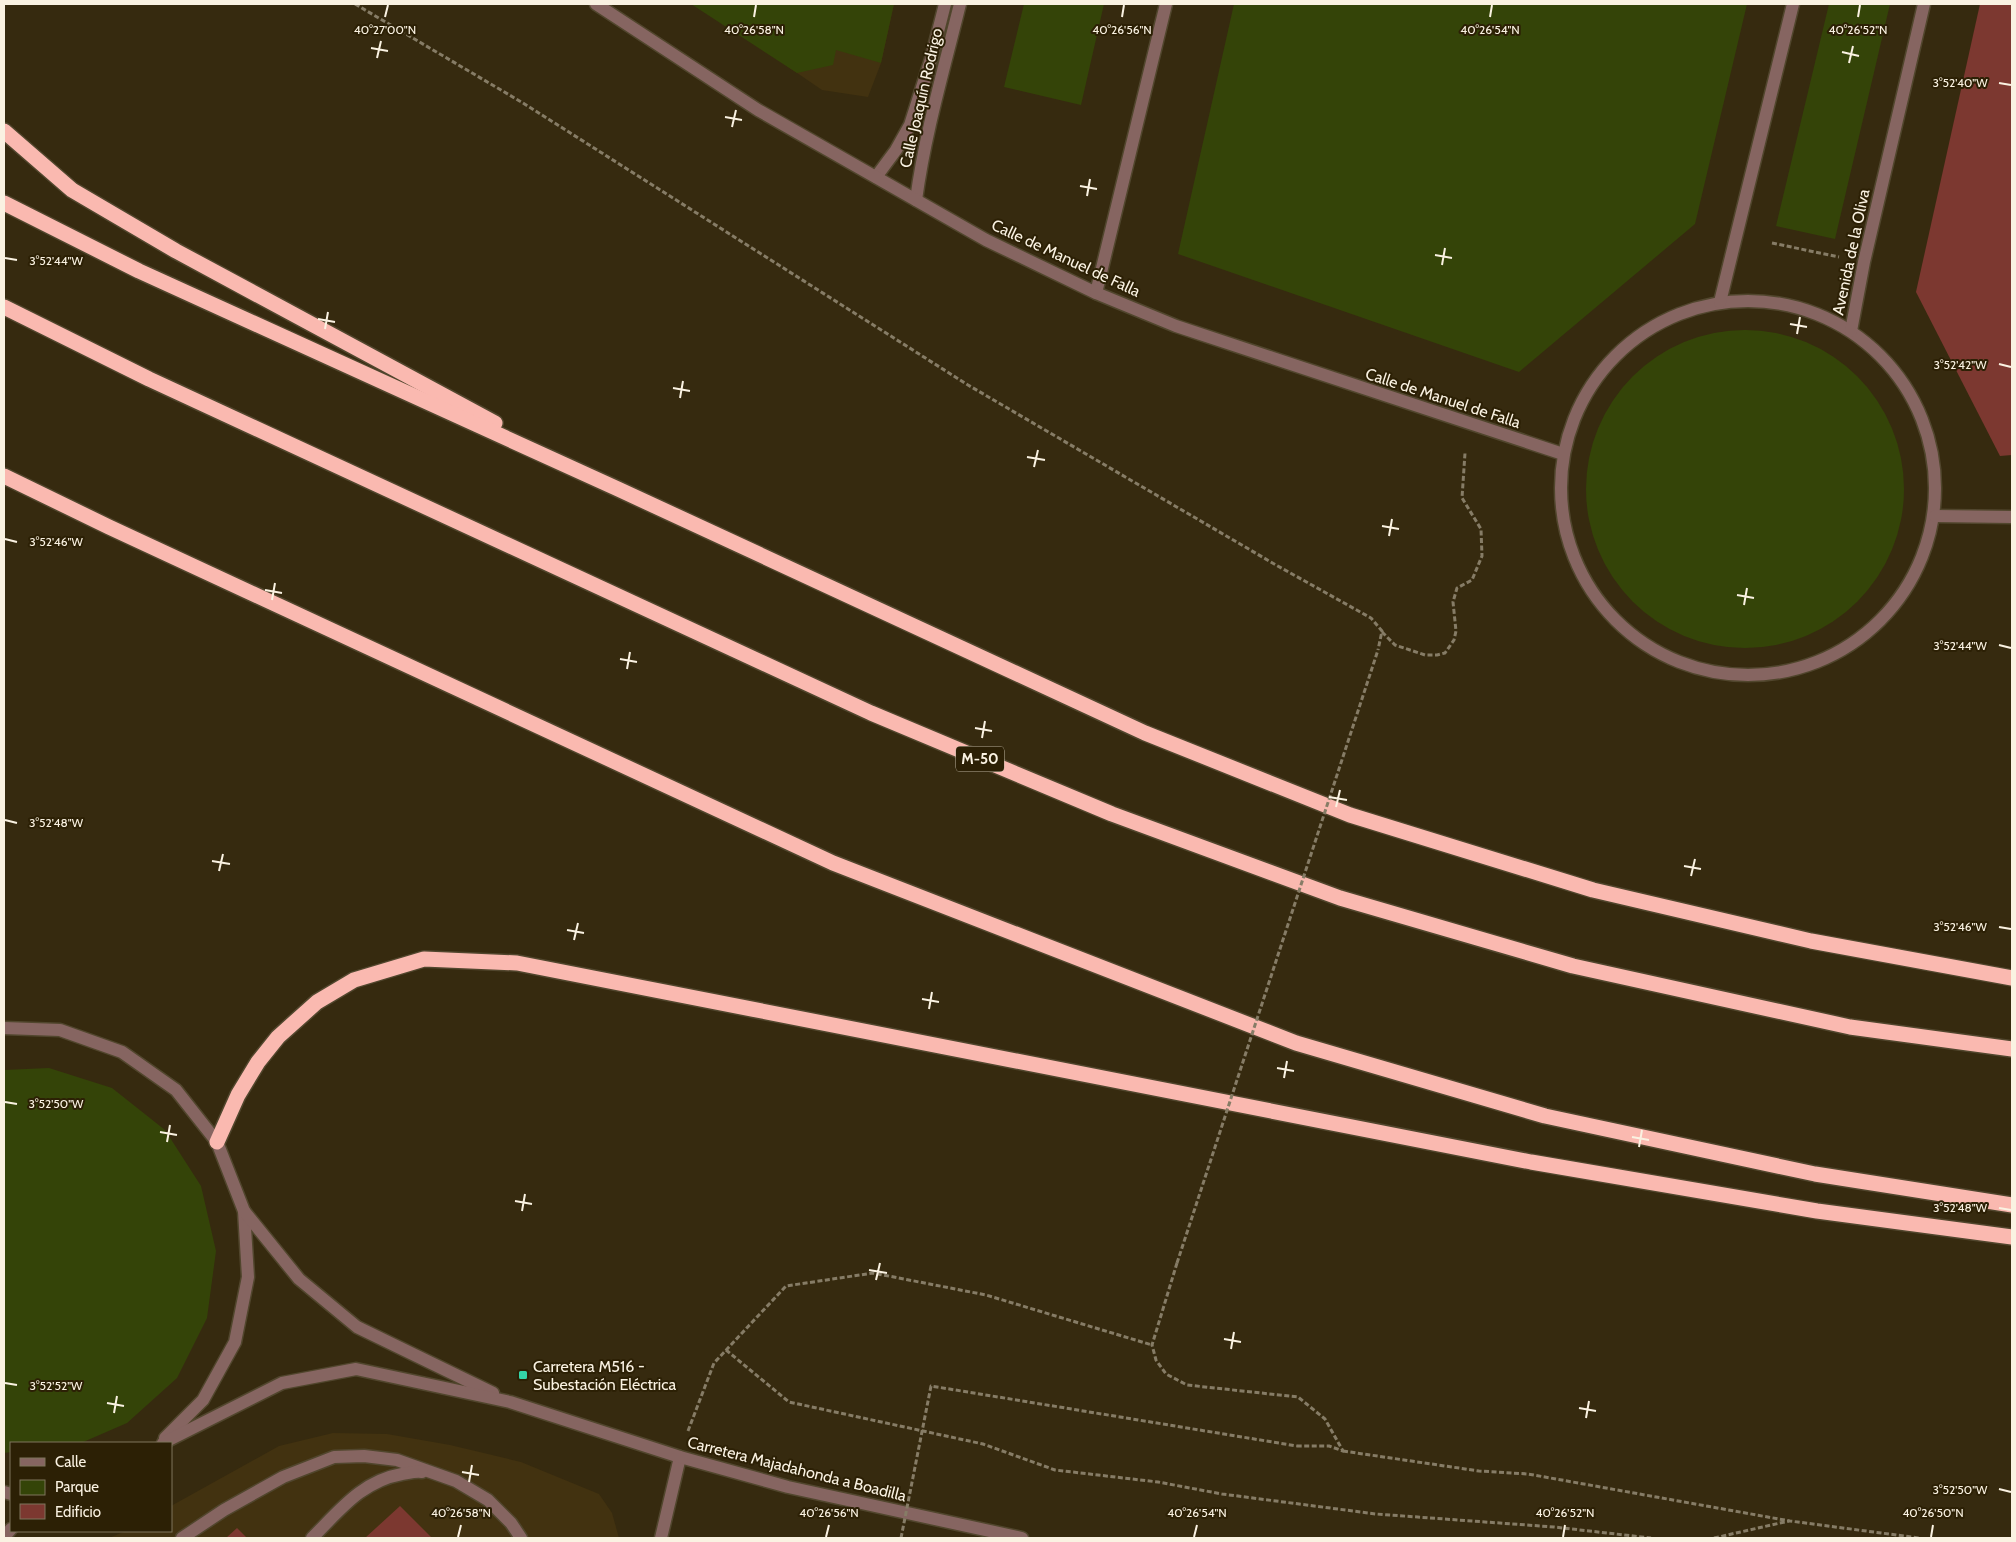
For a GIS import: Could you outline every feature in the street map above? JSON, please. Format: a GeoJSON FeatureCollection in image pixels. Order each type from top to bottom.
{"type":"FeatureCollection","features":[{"type":"Feature","properties":{"kind":"highway"},"geometry":{"type":"LineString","coordinates":[[4,131],[72,190],[88,200],[176,251],[618,489]]}},
{"type":"Feature","properties":{"kind":"highway"},"geometry":{"type":"LineString","coordinates":[[4,203],[139,271],[618,489],[1146,733],[1350,815],[1594,890],[1811,941],[2012,978]]}},
{"type":"Feature","properties":{"kind":"highway","name":"M-50"},"geometry":{"type":"LineString","coordinates":[[4,307],[149,379],[871,713],[1121,817],[1340,898],[1573,966],[1850,1027],[2012,1049]]}},
{"type":"Feature","properties":{"kind":"highway"},"geometry":{"type":"LineString","coordinates":[[4,476],[109,527],[833,863],[1296,1043],[1545,1116],[1815,1174],[2012,1205]]}},
{"type":"Feature","properties":{"kind":"highway"},"geometry":{"type":"LineString","coordinates":[[217,1142],[238,1095],[258,1062],[278,1036],[317,1002],[354,980],[424,959],[517,963],[1531,1162],[1817,1211],[2012,1236]]}},
{"type":"Feature","properties":{"kind":"street","name":"Calle de Manuel de Falla"},"geometry":{"type":"LineString","coordinates":[[596,4],[758,110],[986,240],[1096,293],[1176,326],[1563,454]]}},
{"type":"Feature","properties":{"kind":"street","name":"Calle Joaquín Rodrigo"},"geometry":{"type":"LineString","coordinates":[[876,177],[896,150],[910,126],[931,59],[945,4]]}},
{"type":"Feature","properties":{"kind":"street","name":"Calle Joaquín Rodrigo"},"geometry":{"type":"LineString","coordinates":[[916,200],[921,164],[937,91],[960,4]]}},
{"type":"Feature","properties":{"kind":"street"},"geometry":{"type":"LineString","coordinates":[[1096,293],[1166,4]]}},
{"type":"Feature","properties":{"kind":"street"},"geometry":{"type":"LineString","coordinates":[[1720,302],[1793,4]]}},
{"type":"Feature","properties":{"kind":"street","name":"Avenida de la Oliva"},"geometry":{"type":"LineString","coordinates":[[1851,331],[1866,253],[1924,4]]}},
{"type":"Feature","properties":{"kind":"street","name":"Avenida de la Oliva"},"geometry":{"type":"LineString","coordinates":[[1766,300],[1810,310],[1851,331],[1892,366],[1920,411],[1934,462],[1935,516],[1917,573],[1882,621],[1834,657],[1777,675],[1717,675],[1661,656],[1613,620],[1579,571],[1561,513],[1563,454],[1582,399],[1618,353],[1665,319],[1720,302],[1766,300]]}},
{"type":"Feature","properties":{"kind":"street"},"geometry":{"type":"LineString","coordinates":[[1935,516],[2012,517]]}},
{"type":"Feature","properties":{"kind":"street"},"geometry":{"type":"LineString","coordinates":[[4,1028],[60,1030],[122,1052],[176,1090],[217,1142],[244,1211],[248,1277],[235,1342],[203,1400],[162,1442]]}},
{"type":"Feature","properties":{"kind":"street","name":"Carretera Majadahonda a Boadilla"},"geometry":{"type":"LineString","coordinates":[[244,1211],[299,1279],[357,1327],[510,1402]]}},
{"type":"Feature","properties":{"kind":"street","name":"Carretera Majadahonda a Boadilla"},"geometry":{"type":"LineString","coordinates":[[163,1442],[282,1383],[356,1369],[510,1402],[680,1457],[788,1487],[1022,1538]]}},
{"type":"Feature","properties":{"kind":"street"},"geometry":{"type":"LineString","coordinates":[[182,1538],[224,1510],[283,1477],[334,1456],[364,1456],[397,1460],[456,1481],[488,1500],[512,1523],[522,1538]]}},
{"type":"Feature","properties":{"kind":"street"},"geometry":{"type":"LineString","coordinates":[[661,1538],[680,1457]]}},
{"type":"Feature","properties":{"kind":"street"},"geometry":{"type":"LineString","coordinates":[[312,1538],[358,1492],[379,1480],[416,1472],[432,1474]]}},
{"type":"Feature","properties":{"kind":"path"},"geometry":{"type":"LineString","coordinates":[[355,4],[523,104],[968,385],[1276,565],[1371,618],[1395,645],[1425,655],[1445,653],[1454,640],[1456,631],[1453,602],[1457,588],[1472,580],[1482,556],[1481,529],[1462,498],[1465,453]]}},
{"type":"Feature","properties":{"kind":"path"},"geometry":{"type":"LineString","coordinates":[[1772,242],[1842,258]]}},
{"type":"Feature","properties":{"kind":"path"},"geometry":{"type":"LineString","coordinates":[[1343,1451],[1325,1419],[1298,1397],[1187,1385],[1166,1374],[1156,1360],[1152,1345],[1177,1263],[1378,650],[1382,631]]}},
{"type":"Feature","properties":{"kind":"path"},"geometry":{"type":"LineString","coordinates":[[680,1457],[690,1423],[714,1363],[786,1286],[873,1273],[986,1295],[1152,1345]]}},
{"type":"Feature","properties":{"kind":"path"},"geometry":{"type":"LineString","coordinates":[[726,1350],[790,1402],[984,1444],[1055,1470],[1158,1482],[1222,1494],[1376,1514],[1554,1526],[1651,1538]]}},
{"type":"Feature","properties":{"kind":"path"},"geometry":{"type":"LineString","coordinates":[[901,1538],[931,1386],[1297,1446],[1329,1446],[1343,1451],[1479,1471],[1528,1474],[1790,1521],[1919,1538]]}},
{"type":"Feature","properties":{"kind":"path"},"geometry":{"type":"LineString","coordinates":[[1714,1538],[1790,1521]]}},
{"type":"Feature","properties":{"kind":"shaded area"},"geometry":{"type":"Polygon","coordinates":[[[696,4],[894,4],[881,63],[868,97],[822,90],[696,4]]]}},
{"type":"Feature","properties":{"kind":"shaded area"},"geometry":{"type":"Polygon","coordinates":[[[333,1433],[387,1434],[450,1445],[521,1462],[599,1494],[612,1513],[619,1538],[109,1538],[124,1532],[172,1532],[172,1505],[279,1446],[333,1433]]]}},
{"type":"Feature","properties":{"kind":"green space"},"geometry":{"type":"Polygon","coordinates":[[[691,4],[894,4],[881,63],[836,50],[833,65],[797,73],[691,4]]]}},
{"type":"Feature","properties":{"kind":"green space"},"geometry":{"type":"Polygon","coordinates":[[[1024,4],[1104,4],[1081,105],[1004,87],[1024,4]]]}},
{"type":"Feature","properties":{"kind":"green space"},"geometry":{"type":"Polygon","coordinates":[[[1234,4],[1747,4],[1695,224],[1519,372],[1178,254],[1234,4]]]}},
{"type":"Feature","properties":{"kind":"green space"},"geometry":{"type":"Polygon","coordinates":[[[1829,4],[1890,4],[1835,239],[1776,226],[1829,4]]]}},
{"type":"Feature","properties":{"kind":"green space"},"geometry":{"type":"Polygon","coordinates":[[[1745,330],[1776,333],[1806,342],[1833,357],[1858,376],[1877,401],[1892,428],[1901,458],[1904,489],[1901,520],[1892,550],[1877,577],[1858,602],[1833,621],[1806,636],[1776,645],[1745,648],[1714,645],[1684,636],[1657,621],[1632,602],[1613,577],[1598,550],[1589,520],[1586,489],[1589,458],[1598,428],[1613,401],[1632,376],[1657,357],[1684,342],[1714,333],[1745,330]]]}},
{"type":"Feature","properties":{"kind":"green space"},"geometry":{"type":"Polygon","coordinates":[[[49,1068],[112,1088],[165,1130],[201,1186],[216,1251],[207,1318],[177,1378],[127,1423],[83,1442],[10,1442],[10,1452],[4,1453],[4,1070],[49,1068]]]}},
{"type":"Feature","properties":{"kind":"building"},"geometry":{"type":"Polygon","coordinates":[[[1980,4],[2012,4],[2012,455],[2000,456],[1916,292],[1980,4]]]}},
{"type":"Feature","properties":{"kind":"building"},"geometry":{"type":"Polygon","coordinates":[[[400,1506],[432,1538],[365,1538],[400,1506]]]}},
{"type":"Feature","properties":{"kind":"building"},"geometry":{"type":"Polygon","coordinates":[[[237,1528],[247,1538],[226,1538],[237,1528]]]}},
{"type":"Feature","properties":{"kind":"place","name":"Carretera M516 - Subestación Eléctrica"},"geometry":{"type":"Point","coordinates":[523,1375]}}]}
